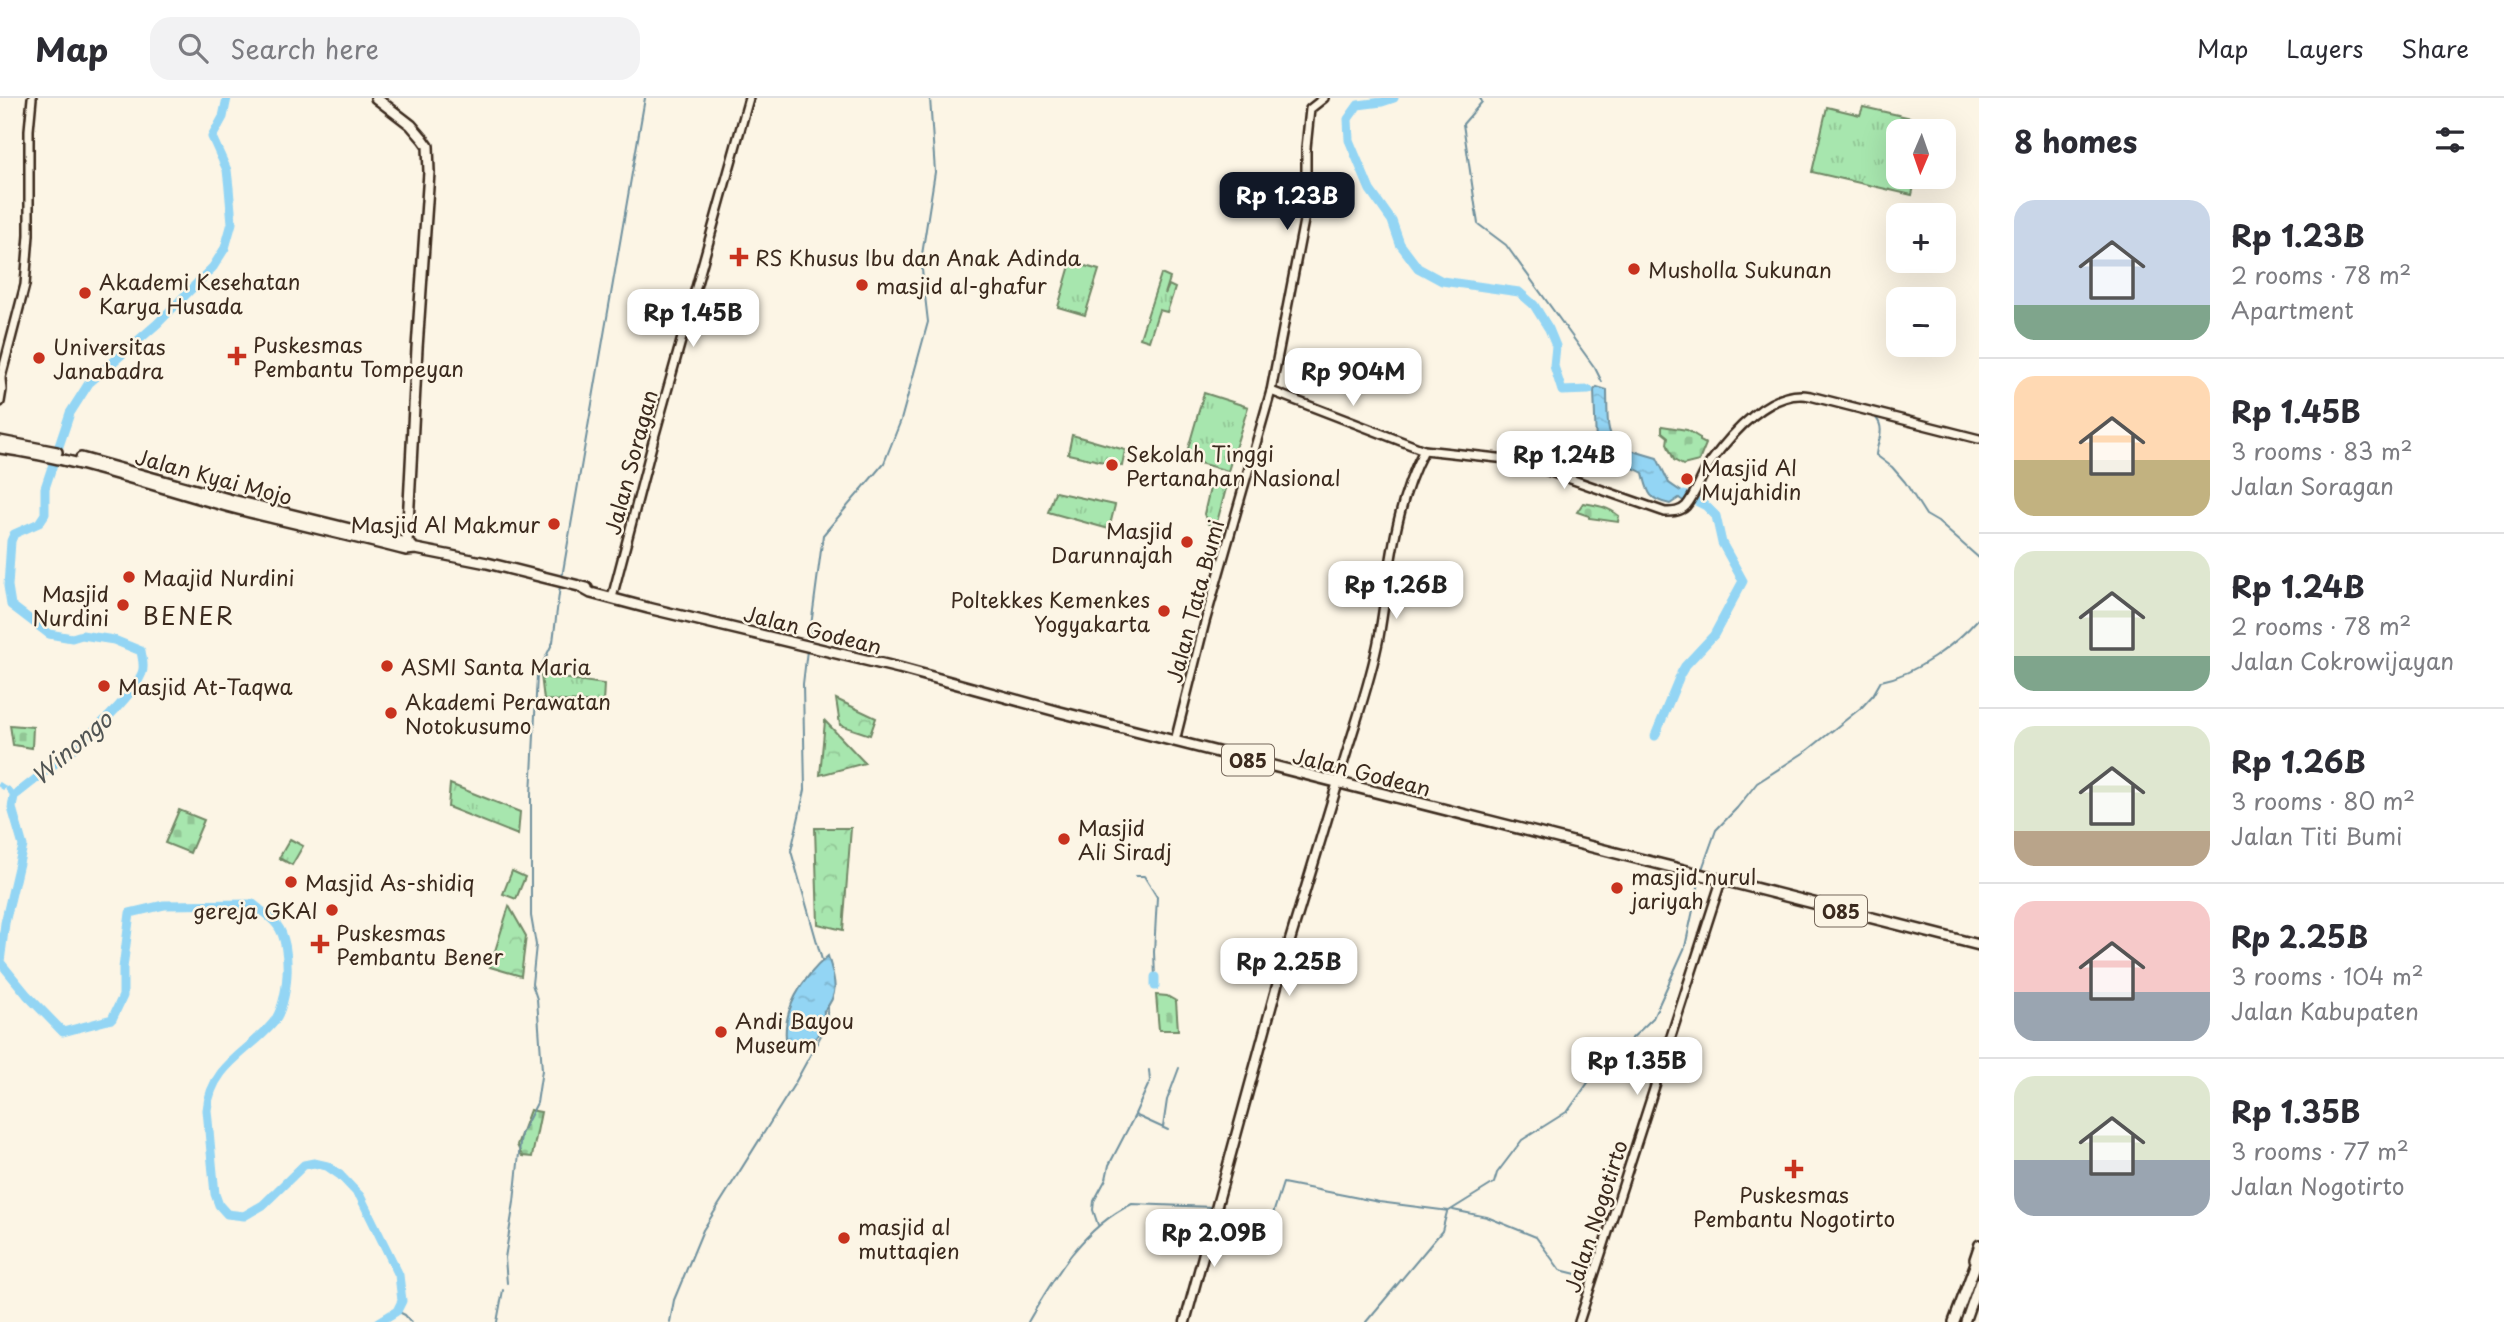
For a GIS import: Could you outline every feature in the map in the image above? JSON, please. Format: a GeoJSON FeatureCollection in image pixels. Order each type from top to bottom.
{"type":"FeatureCollection","features":[{"type":"Feature","properties":{"kind":"main road"},"geometry":{"type":"LineString","coordinates":[[376,98],[411,125],[428,146],[429,172],[417,348],[410,545]]}},
{"type":"Feature","properties":{"kind":"main road","name":"Jalan Kyai Mojo"},"geometry":{"type":"LineString","coordinates":[[1,443],[388,539],[430,552],[582,587]]}},
{"type":"Feature","properties":{"kind":"main road","name":"Jalan Kyai Mojo"},"geometry":{"type":"LineString","coordinates":[[71,459],[244,511],[410,545]]}},
{"type":"Feature","properties":{"kind":"main road"},"geometry":{"type":"LineString","coordinates":[[388,539],[400,537],[409,523]]}},
{"type":"Feature","properties":{"kind":"main road"},"geometry":{"type":"LineString","coordinates":[[409,523],[414,540],[421,548],[430,552]]}},
{"type":"Feature","properties":{"kind":"main road","name":"Jalan Godean"},"geometry":{"type":"LineString","coordinates":[[582,587],[649,604],[655,608]]}},
{"type":"Feature","properties":{"kind":"main road","name":"Jalan Godean"},"geometry":{"type":"LineString","coordinates":[[582,587],[590,593],[899,668],[1703,877],[1979,945]]}},
{"type":"Feature","properties":{"kind":"main road"},"geometry":{"type":"LineString","coordinates":[[1185,1322],[1284,960],[1338,782]]}},
{"type":"Feature","properties":{"kind":"main road"},"geometry":{"type":"LineString","coordinates":[[1962,1322],[1964,1305],[1979,1255]]}},
{"type":"Feature","properties":{"kind":"main road"},"geometry":{"type":"LineString","coordinates":[[1969,1290],[1979,1271]]}},
{"type":"Feature","properties":{"kind":"main road"},"geometry":{"type":"LineString","coordinates":[[1952,1322],[1964,1305]]}},
{"type":"Feature","properties":{"kind":"street"},"geometry":{"type":"LineString","coordinates":[[0,402],[1,380],[25,285],[32,98]]}},
{"type":"Feature","properties":{"kind":"street","name":"Jalan Soragan"},"geometry":{"type":"LineString","coordinates":[[613,594],[749,98]]}},
{"type":"Feature","properties":{"kind":"street","name":"Jalan Tata Bumi"},"geometry":{"type":"LineString","coordinates":[[1175,741],[1205,622],[1271,390],[1306,210],[1306,148],[1310,109],[1324,98]]}},
{"type":"Feature","properties":{"kind":"street"},"geometry":{"type":"LineString","coordinates":[[1271,390],[1424,450],[1516,460],[1665,512],[1678,511],[1689,500],[1711,463],[1742,424],[1760,411],[1796,394],[1979,439]]}},
{"type":"Feature","properties":{"kind":"street"},"geometry":{"type":"LineString","coordinates":[[1338,782],[1378,640],[1396,527],[1408,485],[1424,450]]}},
{"type":"Feature","properties":{"kind":"street","name":"Jalan Nogotirto"},"geometry":{"type":"LineString","coordinates":[[1579,1322],[1721,881]]}},
{"type":"Feature","properties":{"kind":"street"},"geometry":{"type":"LineString","coordinates":[[1952,1322],[1979,1244]]}},
{"type":"Feature","properties":{"kind":"street"},"geometry":{"type":"LineString","coordinates":[[1962,1322],[1979,1282]]}},
{"type":"Feature","properties":{"kind":"green space"},"geometry":{"type":"Polygon","coordinates":[[[1827,107],[1860,115],[1863,107],[1916,119],[1886,119],[1886,189],[1913,189],[1912,195],[1812,172],[1827,107]]]}},
{"type":"Feature","properties":{"kind":"green space"},"geometry":{"type":"Polygon","coordinates":[[[1071,262],[1099,270],[1085,315],[1058,307],[1071,262]]]}},
{"type":"Feature","properties":{"kind":"green space"},"geometry":{"type":"Polygon","coordinates":[[[1161,274],[1170,278],[1165,294],[1169,285],[1175,288],[1167,312],[1159,310],[1149,341],[1140,338],[1161,274]]]}},
{"type":"Feature","properties":{"kind":"green space"},"geometry":{"type":"Polygon","coordinates":[[[1204,393],[1248,407],[1228,471],[1185,459],[1204,393]]]}},
{"type":"Feature","properties":{"kind":"green space"},"geometry":{"type":"Polygon","coordinates":[[[1662,426],[1687,430],[1700,438],[1700,441],[1706,444],[1699,461],[1683,465],[1674,460],[1662,426]]]}},
{"type":"Feature","properties":{"kind":"green space"},"geometry":{"type":"Polygon","coordinates":[[[1072,435],[1125,450],[1122,466],[1068,454],[1072,435]]]}},
{"type":"Feature","properties":{"kind":"green space"},"geometry":{"type":"Polygon","coordinates":[[[1218,482],[1227,485],[1216,526],[1208,524],[1204,514],[1210,488],[1218,482]]]}},
{"type":"Feature","properties":{"kind":"green space"},"geometry":{"type":"Polygon","coordinates":[[[1055,492],[1115,505],[1109,529],[1048,512],[1055,492]]]}},
{"type":"Feature","properties":{"kind":"green space"},"geometry":{"type":"Polygon","coordinates":[[[1583,503],[1611,510],[1619,516],[1618,522],[1589,518],[1577,512],[1583,503]]]}},
{"type":"Feature","properties":{"kind":"green space"},"geometry":{"type":"Polygon","coordinates":[[[541,675],[604,684],[603,703],[544,700],[541,675]]]}},
{"type":"Feature","properties":{"kind":"green space"},"geometry":{"type":"Polygon","coordinates":[[[836,699],[876,718],[870,735],[840,725],[836,699]]]}},
{"type":"Feature","properties":{"kind":"green space"},"geometry":{"type":"Polygon","coordinates":[[[825,721],[865,763],[820,775],[825,721]]]}},
{"type":"Feature","properties":{"kind":"green space"},"geometry":{"type":"Polygon","coordinates":[[[10,725],[33,727],[32,748],[13,745],[10,725]]]}},
{"type":"Feature","properties":{"kind":"green space"},"geometry":{"type":"Polygon","coordinates":[[[450,784],[520,812],[518,835],[448,807],[450,784]]]}},
{"type":"Feature","properties":{"kind":"green space"},"geometry":{"type":"Polygon","coordinates":[[[179,810],[204,820],[190,853],[165,843],[179,810]]]}},
{"type":"Feature","properties":{"kind":"green space"},"geometry":{"type":"Polygon","coordinates":[[[815,828],[851,828],[843,930],[818,924],[815,828]]]}},
{"type":"Feature","properties":{"kind":"green space"},"geometry":{"type":"Polygon","coordinates":[[[290,839],[303,846],[292,865],[279,858],[290,839]]]}},
{"type":"Feature","properties":{"kind":"green space"},"geometry":{"type":"Polygon","coordinates":[[[512,871],[525,877],[516,899],[503,894],[512,871]]]}},
{"type":"Feature","properties":{"kind":"green space"},"geometry":{"type":"Polygon","coordinates":[[[509,906],[526,936],[521,976],[490,967],[509,906]]]}},
{"type":"Feature","properties":{"kind":"green space"},"geometry":{"type":"Polygon","coordinates":[[[1156,995],[1167,996],[1176,1001],[1178,1030],[1159,1030],[1156,995]]]}},
{"type":"Feature","properties":{"kind":"green space"},"geometry":{"type":"Polygon","coordinates":[[[530,1110],[541,1112],[532,1157],[522,1156],[517,1145],[530,1110]]]}},
{"type":"Feature","properties":{"kind":"water"},"geometry":{"type":"Polygon","coordinates":[[[1597,387],[1607,390],[1609,430],[1612,438],[1627,448],[1657,458],[1669,483],[1692,499],[1685,502],[1679,498],[1670,504],[1657,500],[1650,494],[1643,473],[1604,456],[1599,451],[1596,445],[1594,390],[1597,387]]]}},
{"type":"Feature","properties":{"kind":"water"},"geometry":{"type":"Polygon","coordinates":[[[828,956],[835,985],[833,997],[824,1011],[823,1027],[809,1048],[787,1046],[790,1008],[802,984],[828,956]]]}},
{"type":"Feature","properties":{"kind":"waterway","name":"Winongo"},"geometry":{"type":"LineString","coordinates":[[227,98],[223,117],[212,137],[227,170],[232,223],[225,248],[213,267],[157,324],[89,383],[70,413],[45,488],[45,514],[39,523],[14,534],[11,541],[8,586],[11,605],[49,634],[114,640],[141,651],[143,668],[134,688],[104,721],[14,796],[12,808],[23,846],[5,923],[0,962],[63,1032],[112,1019],[123,996],[123,968],[130,913],[164,905],[253,904],[272,919],[282,934],[285,946],[286,989],[273,1023],[223,1070],[210,1095],[207,1110],[215,1194],[219,1205],[227,1214],[244,1216],[263,1205],[304,1165],[314,1163],[327,1166],[340,1175],[360,1196],[399,1275],[402,1301],[397,1311],[379,1322]]}},
{"type":"Feature","properties":{"kind":"waterway"},"geometry":{"type":"LineString","coordinates":[[562,577],[645,98]]}},
{"type":"Feature","properties":{"kind":"waterway"},"geometry":{"type":"LineString","coordinates":[[809,641],[823,535],[884,463],[901,420],[928,322],[921,261],[935,172],[930,98]]}},
{"type":"Feature","properties":{"kind":"waterway"},"geometry":{"type":"LineString","coordinates":[[1394,98],[1358,105],[1348,119],[1349,140],[1370,190],[1392,221],[1400,244],[1418,268],[1442,281],[1519,292],[1534,305],[1549,329],[1556,346],[1554,366],[1562,391],[1589,390]]}},
{"type":"Feature","properties":{"kind":"waterway"},"geometry":{"type":"LineString","coordinates":[[1480,98],[1482,102],[1463,124],[1478,224],[1506,245],[1595,368],[1602,382]]}},
{"type":"Feature","properties":{"kind":"waterway"},"geometry":{"type":"LineString","coordinates":[[1876,418],[1881,431],[1876,455],[1892,467],[1905,482],[1926,515],[1938,522],[1979,558]]}},
{"type":"Feature","properties":{"kind":"waterway"},"geometry":{"type":"LineString","coordinates":[[1681,673],[1714,635],[1743,581],[1722,543],[1716,516],[1706,506],[1684,495]]}},
{"type":"Feature","properties":{"kind":"waterway"},"geometry":{"type":"LineString","coordinates":[[507,1283],[505,1258],[521,1134],[537,1103],[542,1070],[537,999],[532,984],[536,945],[531,916],[531,795],[537,675],[553,642],[560,586]]}},
{"type":"Feature","properties":{"kind":"waterway"},"geometry":{"type":"LineString","coordinates":[[1701,872],[1716,830],[1757,783],[1808,750],[1862,707],[1881,681],[1922,665],[1959,638],[1979,618]]}},
{"type":"Feature","properties":{"kind":"waterway"},"geometry":{"type":"LineString","coordinates":[[807,650],[803,684],[805,790],[791,851],[822,960]]}},
{"type":"Feature","properties":{"kind":"waterway"},"geometry":{"type":"LineString","coordinates":[[1655,736],[1679,678]]}},
{"type":"Feature","properties":{"kind":"waterway"},"geometry":{"type":"LineString","coordinates":[[8,789],[14,796]]}},
{"type":"Feature","properties":{"kind":"waterway"},"geometry":{"type":"LineString","coordinates":[[1136,876],[1144,876],[1157,897],[1155,977]]}},
{"type":"Feature","properties":{"kind":"waterway"},"geometry":{"type":"LineString","coordinates":[[1218,1208],[1272,1217],[1283,1183],[1379,1202],[1449,1211],[1494,1183],[1497,1173],[1522,1140],[1568,1111],[1592,1077],[1653,1018],[1685,947],[1700,878]]}},
{"type":"Feature","properties":{"kind":"waterway"},"geometry":{"type":"LineString","coordinates":[[1155,977],[1155,986]]}},
{"type":"Feature","properties":{"kind":"waterway"},"geometry":{"type":"LineString","coordinates":[[670,1322],[674,1300],[703,1230],[795,1083],[825,1028],[828,1006]]}},
{"type":"Feature","properties":{"kind":"waterway"},"geometry":{"type":"LineString","coordinates":[[1163,1127],[1167,1100],[1179,1068]]}},
{"type":"Feature","properties":{"kind":"waterway"},"geometry":{"type":"LineString","coordinates":[[1135,1114],[1150,1081],[1149,1070]]}},
{"type":"Feature","properties":{"kind":"waterway"},"geometry":{"type":"LineString","coordinates":[[1098,1225],[1093,1210],[1094,1201],[1135,1115],[1168,1130]]}},
{"type":"Feature","properties":{"kind":"waterway"},"geometry":{"type":"LineString","coordinates":[[1028,1322],[1071,1255],[1099,1226],[1115,1214],[1132,1204],[1213,1207]]}},
{"type":"Feature","properties":{"kind":"waterway"},"geometry":{"type":"LineString","coordinates":[[1453,1210],[1487,1217],[1536,1237],[1560,1270],[1580,1275]]}},
{"type":"Feature","properties":{"kind":"waterway"},"geometry":{"type":"LineString","coordinates":[[1366,1322],[1442,1231],[1447,1212]]}},
{"type":"Feature","properties":{"kind":"waterway"},"geometry":{"type":"LineString","coordinates":[[497,1322],[503,1290]]}},
{"type":"Feature","properties":{"kind":"waterway"},"geometry":{"type":"LineString","coordinates":[[397,1311],[411,1322]]}},
{"type":"Feature","properties":{"kind":"place","name":"RS Khusus Ibu dan Anak Adinda"},"geometry":{"type":"Point","coordinates":[739,257]}},
{"type":"Feature","properties":{"kind":"place","name":"Musholla Sukunan"},"geometry":{"type":"Point","coordinates":[1634,269]}},
{"type":"Feature","properties":{"kind":"place","name":"masjid al-ghafur"},"geometry":{"type":"Point","coordinates":[862,285]}},
{"type":"Feature","properties":{"kind":"place","name":"Akademi Kesehatan Karya Husada"},"geometry":{"type":"Point","coordinates":[85,293]}},
{"type":"Feature","properties":{"kind":"place","name":"Puskesmas Pembantu Tompeyan"},"geometry":{"type":"Point","coordinates":[237,356]}},
{"type":"Feature","properties":{"kind":"place","name":"Universitas Janabadra"},"geometry":{"type":"Point","coordinates":[39,358]}},
{"type":"Feature","properties":{"kind":"place","name":"Sekolah Tinggi Pertanahan Nasional"},"geometry":{"type":"Point","coordinates":[1112,465]}},
{"type":"Feature","properties":{"kind":"place","name":"Masjid Al Mujahidin"},"geometry":{"type":"Point","coordinates":[1687,479]}},
{"type":"Feature","properties":{"kind":"place","name":"Masjid Al Makmur"},"geometry":{"type":"Point","coordinates":[554,524]}},
{"type":"Feature","properties":{"kind":"place","name":"Masjid Darunnajah"},"geometry":{"type":"Point","coordinates":[1187,542]}},
{"type":"Feature","properties":{"kind":"place","name":"Maajid Nurdini"},"geometry":{"type":"Point","coordinates":[129,577]}},
{"type":"Feature","properties":{"kind":"place","name":"Masjid Nurdini"},"geometry":{"type":"Point","coordinates":[123,605]}},
{"type":"Feature","properties":{"kind":"place","name":"Poltekkes Kemenkes Yogyakarta"},"geometry":{"type":"Point","coordinates":[1164,611]}},
{"type":"Feature","properties":{"kind":"place","name":"ASMI Santa Maria"},"geometry":{"type":"Point","coordinates":[387,666]}},
{"type":"Feature","properties":{"kind":"place","name":"Masjid At-Taqwa"},"geometry":{"type":"Point","coordinates":[104,686]}},
{"type":"Feature","properties":{"kind":"place","name":"Akademi Perawatan Notokusumo"},"geometry":{"type":"Point","coordinates":[391,713]}},
{"type":"Feature","properties":{"kind":"place","name":"Masjid Ali Siradj"},"geometry":{"type":"Point","coordinates":[1064,839]}},
{"type":"Feature","properties":{"kind":"place","name":"Masjid As-shidiq"},"geometry":{"type":"Point","coordinates":[291,882]}},
{"type":"Feature","properties":{"kind":"place","name":"masjid nurul jariyah"},"geometry":{"type":"Point","coordinates":[1617,888]}},
{"type":"Feature","properties":{"kind":"place","name":"gereja GKAI"},"geometry":{"type":"Point","coordinates":[332,910]}},
{"type":"Feature","properties":{"kind":"place","name":"Puskesmas Pembantu Bener"},"geometry":{"type":"Point","coordinates":[320,944]}},
{"type":"Feature","properties":{"kind":"place","name":"Andi Bayou Museum"},"geometry":{"type":"Point","coordinates":[721,1032]}},
{"type":"Feature","properties":{"kind":"place","name":"Puskesmas Pembantu Nogotirto"},"geometry":{"type":"Point","coordinates":[1794,1169]}},
{"type":"Feature","properties":{"kind":"place","name":"masjid al muttaqien"},"geometry":{"type":"Point","coordinates":[844,1238]}},
{"type":"Feature","properties":{"kind":"district","name":"BENER"},"geometry":{"type":"Point","coordinates":[189,615]}}]}
